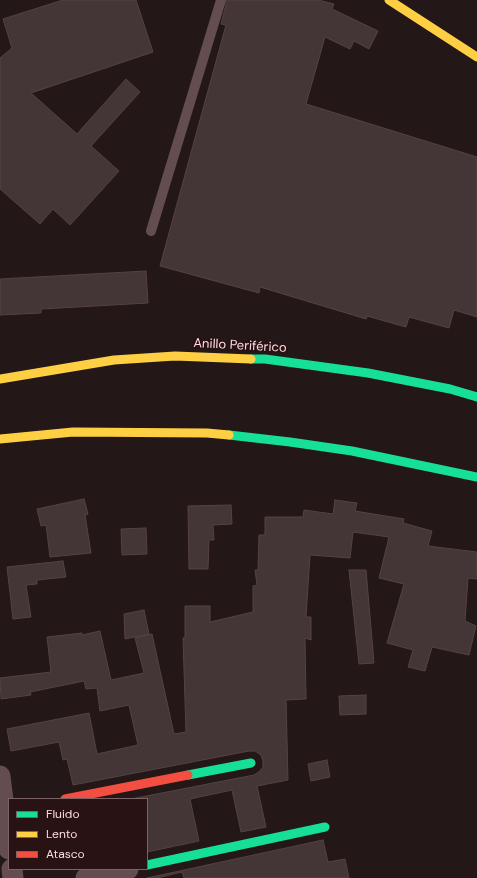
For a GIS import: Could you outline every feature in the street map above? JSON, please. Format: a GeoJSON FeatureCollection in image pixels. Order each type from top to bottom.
{"type":"FeatureCollection","features":[{"type":"Feature","properties":{"kind":"main road"},"geometry":{"type":"LineString","coordinates":[[389,0],[477,58]]}},
{"type":"Feature","properties":{"kind":"main road","name":"Anillo Periférico"},"geometry":{"type":"LineString","coordinates":[[0,379],[114,360],[175,356],[266,359],[368,373],[450,389],[477,397]]}},
{"type":"Feature","properties":{"kind":"main road"},"geometry":{"type":"LineString","coordinates":[[0,439],[73,432],[207,433],[352,451],[477,477]]}},
{"type":"Feature","properties":{"kind":"main road"},"geometry":{"type":"LineString","coordinates":[[70,798],[250,763]]}},
{"type":"Feature","properties":{"kind":"main road"},"geometry":{"type":"LineString","coordinates":[[148,865],[324,827]]}},
{"type":"Feature","properties":{"kind":"street"},"geometry":{"type":"LineString","coordinates":[[0,776],[8,842]]}},
{"type":"Feature","properties":{"kind":"street"},"geometry":{"type":"LineString","coordinates":[[86,878],[123,870]]}},
{"type":"Feature","properties":{"kind":"lane"},"geometry":{"type":"LineString","coordinates":[[151,231],[221,0]]}},
{"type":"Feature","properties":{"kind":"building"},"geometry":{"type":"Polygon","coordinates":[[[63,0],[136,0],[153,52],[31,93],[77,134],[126,79],[140,92],[91,146],[119,171],[70,225],[53,209],[40,224],[0,189],[0,58],[12,48],[3,19],[63,0]]]}},
{"type":"Feature","properties":{"kind":"building"},"geometry":{"type":"Polygon","coordinates":[[[227,0],[318,0],[334,4],[332,9],[378,31],[369,49],[354,41],[350,49],[325,37],[306,104],[477,157],[477,317],[454,310],[449,328],[409,317],[406,327],[367,316],[366,319],[260,287],[259,293],[160,266],[226,25],[221,24],[227,0]]]}},
{"type":"Feature","properties":{"kind":"building"},"geometry":{"type":"Polygon","coordinates":[[[146,271],[148,303],[41,309],[41,313],[0,315],[0,279],[146,271]]]}},
{"type":"Feature","properties":{"kind":"building"},"geometry":{"type":"Polygon","coordinates":[[[84,499],[88,514],[85,515],[91,553],[50,557],[46,525],[41,526],[37,509],[84,499]]]}},
{"type":"Feature","properties":{"kind":"building"},"geometry":{"type":"Polygon","coordinates":[[[335,500],[357,503],[355,511],[404,519],[403,523],[432,531],[428,546],[477,552],[477,579],[468,578],[465,621],[476,626],[469,655],[432,647],[425,671],[408,667],[413,650],[387,643],[404,584],[379,578],[389,537],[353,532],[350,558],[310,555],[306,617],[311,617],[311,640],[305,638],[306,699],[286,700],[288,780],[257,786],[266,827],[241,832],[232,790],[190,799],[199,841],[148,852],[148,798],[136,798],[254,775],[263,767],[261,755],[255,751],[73,785],[67,759],[63,760],[59,742],[11,751],[7,729],[89,713],[97,754],[138,745],[129,705],[100,711],[97,688],[86,689],[84,681],[30,692],[31,695],[1,699],[0,678],[51,672],[47,637],[82,633],[82,635],[100,631],[111,680],[144,673],[135,638],[152,634],[174,734],[186,732],[183,638],[185,638],[185,606],[210,606],[210,622],[253,612],[253,586],[257,585],[255,570],[258,570],[259,535],[265,535],[265,517],[303,517],[304,510],[333,514],[335,500]]]}},
{"type":"Feature","properties":{"kind":"building"},"geometry":{"type":"Polygon","coordinates":[[[231,505],[232,524],[213,525],[214,540],[209,540],[208,569],[189,569],[188,506],[231,505]]]}},
{"type":"Feature","properties":{"kind":"building"},"geometry":{"type":"Polygon","coordinates":[[[146,528],[147,554],[122,555],[121,529],[146,528]]]}},
{"type":"Feature","properties":{"kind":"building"},"geometry":{"type":"Polygon","coordinates":[[[63,561],[66,577],[37,580],[37,584],[26,585],[31,617],[13,619],[7,567],[63,561]]]}},
{"type":"Feature","properties":{"kind":"building"},"geometry":{"type":"Polygon","coordinates":[[[349,570],[366,570],[374,663],[359,664],[349,570]]]}},
{"type":"Feature","properties":{"kind":"building"},"geometry":{"type":"Polygon","coordinates":[[[144,610],[149,634],[125,639],[124,614],[144,610]]]}},
{"type":"Feature","properties":{"kind":"building"},"geometry":{"type":"Polygon","coordinates":[[[366,695],[366,714],[340,715],[339,696],[366,695]]]}},
{"type":"Feature","properties":{"kind":"building"},"geometry":{"type":"Polygon","coordinates":[[[327,760],[330,777],[311,781],[308,764],[327,760]]]}},
{"type":"Feature","properties":{"kind":"building"},"geometry":{"type":"Polygon","coordinates":[[[323,840],[328,862],[345,859],[349,878],[184,878],[182,872],[157,878],[147,878],[323,840]]]}},
{"type":"Feature","properties":{"kind":"traffic: fast"},"geometry":{"type":"LineString","coordinates":[[251,359],[265,359],[368,373],[450,389],[477,397]]}},
{"type":"Feature","properties":{"kind":"traffic: fast"},"geometry":{"type":"LineString","coordinates":[[229,435],[352,451],[477,477]]}},
{"type":"Feature","properties":{"kind":"traffic: fast"},"geometry":{"type":"LineString","coordinates":[[188,775],[251,763]]}},
{"type":"Feature","properties":{"kind":"traffic: fast"},"geometry":{"type":"LineString","coordinates":[[148,865],[325,827]]}},
{"type":"Feature","properties":{"kind":"traffic: slow"},"geometry":{"type":"LineString","coordinates":[[389,0],[477,57]]}},
{"type":"Feature","properties":{"kind":"traffic: slow"},"geometry":{"type":"LineString","coordinates":[[0,379],[114,360],[175,356],[251,359]]}},
{"type":"Feature","properties":{"kind":"traffic: slow"},"geometry":{"type":"LineString","coordinates":[[0,439],[73,432],[207,433],[229,435]]}},
{"type":"Feature","properties":{"kind":"traffic: jam"},"geometry":{"type":"LineString","coordinates":[[70,798],[188,775]]}}]}
